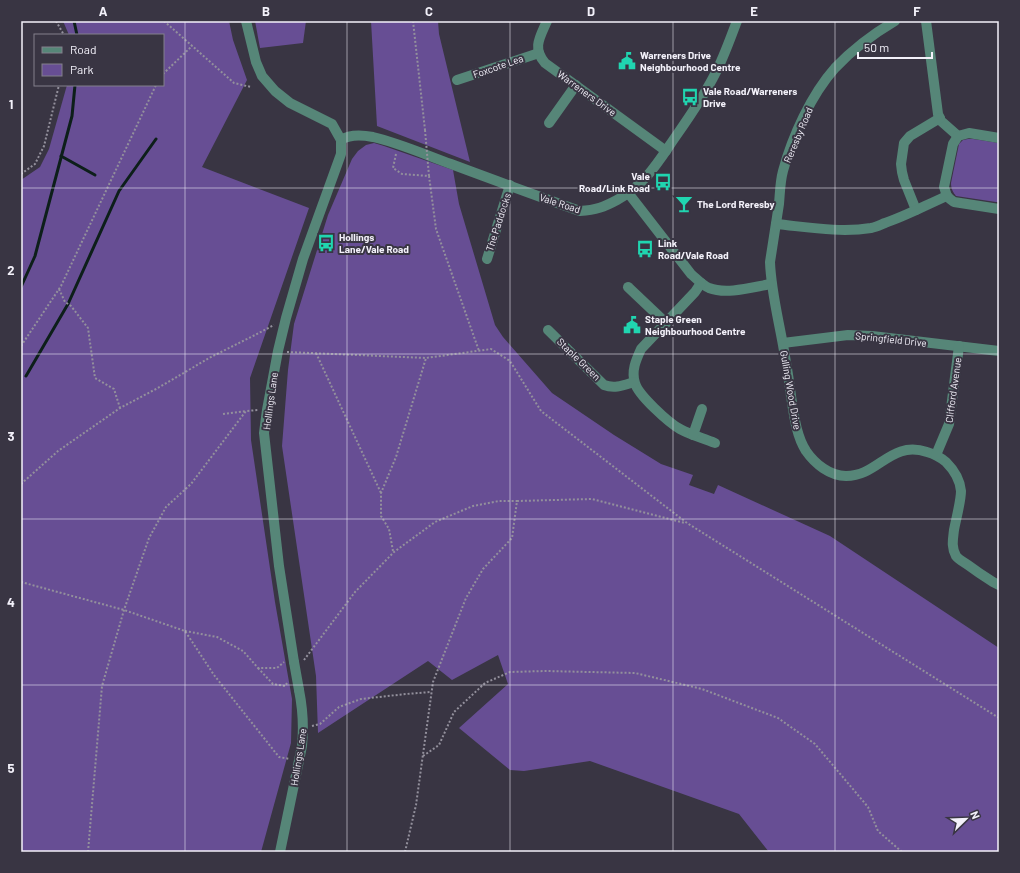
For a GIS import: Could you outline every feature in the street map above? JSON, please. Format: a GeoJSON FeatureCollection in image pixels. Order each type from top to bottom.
{"type":"FeatureCollection","features":[{"type":"Feature","properties":{"kind":"street"},"geometry":{"type":"LineString","coordinates":[[246,21],[256,62],[262,76],[275,91],[290,103],[332,124],[341,140]]}},
{"type":"Feature","properties":{"kind":"street"},"geometry":{"type":"LineString","coordinates":[[539,52],[538,41],[547,21]]}},
{"type":"Feature","properties":{"kind":"street","name":"Vale Road"},"geometry":{"type":"LineString","coordinates":[[341,140],[346,137],[360,135],[373,137],[580,211],[594,210],[608,205],[629,194],[653,170],[716,74],[738,21]]}},
{"type":"Feature","properties":{"kind":"street","name":"Reresby Road"},"geometry":{"type":"LineString","coordinates":[[771,284],[770,262],[783,173],[788,155],[806,112],[822,84],[849,54],[874,34],[895,21]]}},
{"type":"Feature","properties":{"kind":"street"},"geometry":{"type":"LineString","coordinates":[[926,21],[938,114],[941,121],[958,136]]}},
{"type":"Feature","properties":{"kind":"street","name":"Foxcote Lea"},"geometry":{"type":"LineString","coordinates":[[457,80],[539,52]]}},
{"type":"Feature","properties":{"kind":"street","name":"Warreners Drive"},"geometry":{"type":"LineString","coordinates":[[539,52],[545,63],[666,151]]}},
{"type":"Feature","properties":{"kind":"street"},"geometry":{"type":"LineString","coordinates":[[549,123],[576,85]]}},
{"type":"Feature","properties":{"kind":"street"},"geometry":{"type":"LineString","coordinates":[[916,210],[902,172],[901,164],[904,143],[910,136],[940,118]]}},
{"type":"Feature","properties":{"kind":"street"},"geometry":{"type":"LineString","coordinates":[[999,138],[969,133],[958,136],[953,144],[944,187],[947,196],[954,202],[999,209]]}},
{"type":"Feature","properties":{"kind":"street","name":"Hollings Lane"},"geometry":{"type":"LineString","coordinates":[[280,852],[299,761],[304,729],[297,660],[279,566],[264,433],[278,351],[286,318],[303,259],[341,154],[341,140]]}},
{"type":"Feature","properties":{"kind":"street","name":"The Paddocks"},"geometry":{"type":"LineString","coordinates":[[487,258],[510,185]]}},
{"type":"Feature","properties":{"kind":"street"},"geometry":{"type":"LineString","coordinates":[[629,194],[687,268],[701,283],[709,288],[720,291],[771,284]]}},
{"type":"Feature","properties":{"kind":"street"},"geometry":{"type":"LineString","coordinates":[[776,224],[827,229],[872,228],[906,215],[947,196]]}},
{"type":"Feature","properties":{"kind":"street"},"geometry":{"type":"LineString","coordinates":[[701,283],[695,292],[641,350],[633,371],[634,382],[644,398],[673,424],[680,429],[715,443]]}},
{"type":"Feature","properties":{"kind":"street","name":"Gulling Wood Drive"},"geometry":{"type":"LineString","coordinates":[[771,284],[783,343],[796,424],[806,451],[825,469],[835,474],[845,476],[860,474],[867,471],[897,453],[905,450],[915,449],[936,455],[953,470],[961,491],[959,509],[952,539],[953,549],[957,557],[993,582],[999,584]]}},
{"type":"Feature","properties":{"kind":"street"},"geometry":{"type":"LineString","coordinates":[[628,287],[666,324]]}},
{"type":"Feature","properties":{"kind":"street","name":"Staple Green"},"geometry":{"type":"LineString","coordinates":[[548,330],[604,384],[610,387],[617,387],[634,382]]}},
{"type":"Feature","properties":{"kind":"street","name":"Springfield Drive"},"geometry":{"type":"LineString","coordinates":[[783,343],[848,335],[872,336],[999,351]]}},
{"type":"Feature","properties":{"kind":"street","name":"Clifford Avenue"},"geometry":{"type":"LineString","coordinates":[[936,455],[949,424],[960,346]]}},
{"type":"Feature","properties":{"kind":"street"},"geometry":{"type":"LineString","coordinates":[[693,434],[702,409]]}},
{"type":"Feature","properties":{"kind":"path"},"geometry":{"type":"LineString","coordinates":[[56,21],[63,34]]}},
{"type":"Feature","properties":{"kind":"path"},"geometry":{"type":"LineString","coordinates":[[164,21],[234,83],[251,86]]}},
{"type":"Feature","properties":{"kind":"path"},"geometry":{"type":"LineString","coordinates":[[413,21],[436,229],[479,351]]}},
{"type":"Feature","properties":{"kind":"path"},"geometry":{"type":"LineString","coordinates":[[164,73],[192,46]]}},
{"type":"Feature","properties":{"kind":"path"},"geometry":{"type":"LineString","coordinates":[[21,174],[35,164],[44,146],[60,86]]}},
{"type":"Feature","properties":{"kind":"path"},"geometry":{"type":"LineString","coordinates":[[21,346],[59,289],[156,86]]}},
{"type":"Feature","properties":{"kind":"path"},"geometry":{"type":"LineString","coordinates":[[398,145],[393,168],[402,174],[429,176]]}},
{"type":"Feature","properties":{"kind":"path"},"geometry":{"type":"LineString","coordinates":[[59,289],[65,302],[71,306],[88,328],[95,378],[114,389],[120,408]]}},
{"type":"Feature","properties":{"kind":"path"},"geometry":{"type":"LineString","coordinates":[[21,484],[58,451],[120,408],[211,357],[286,318]]}},
{"type":"Feature","properties":{"kind":"path"},"geometry":{"type":"LineString","coordinates":[[278,351],[426,358],[490,349],[510,361],[541,411],[687,523],[999,718]]}},
{"type":"Feature","properties":{"kind":"path"},"geometry":{"type":"LineString","coordinates":[[316,353],[381,493]]}},
{"type":"Feature","properties":{"kind":"path"},"geometry":{"type":"LineString","coordinates":[[394,552],[389,528],[381,516],[381,493],[396,457],[426,358]]}},
{"type":"Feature","properties":{"kind":"path"},"geometry":{"type":"LineString","coordinates":[[223,414],[267,410]]}},
{"type":"Feature","properties":{"kind":"path"},"geometry":{"type":"LineString","coordinates":[[88,852],[102,686],[124,610],[149,538],[166,507],[191,484],[246,411]]}},
{"type":"Feature","properties":{"kind":"path"},"geometry":{"type":"LineString","coordinates":[[258,668],[277,668],[297,660],[354,592],[394,552],[435,522],[473,506],[499,501],[592,499],[687,523]]}},
{"type":"Feature","properties":{"kind":"path"},"geometry":{"type":"LineString","coordinates":[[405,852],[416,806],[433,682],[466,598],[483,569],[512,538],[517,501]]}},
{"type":"Feature","properties":{"kind":"path"},"geometry":{"type":"LineString","coordinates":[[21,582],[124,610],[185,631],[217,637],[243,651],[273,684],[285,686],[290,680]]}},
{"type":"Feature","properties":{"kind":"path"},"geometry":{"type":"LineString","coordinates":[[185,631],[214,676],[279,757],[299,761]]}},
{"type":"Feature","properties":{"kind":"path"},"geometry":{"type":"LineString","coordinates":[[423,756],[439,745],[454,712],[485,683],[510,672],[544,671],[635,673],[702,689],[778,718],[815,744],[868,807],[878,831],[902,852]]}},
{"type":"Feature","properties":{"kind":"path"},"geometry":{"type":"LineString","coordinates":[[304,729],[320,724],[339,707],[361,699],[431,692]]}},
{"type":"Feature","properties":{"kind":"green space"},"geometry":{"type":"Polygon","coordinates":[[[63,21],[229,21],[233,40],[247,80],[202,167],[309,208],[250,378],[251,440],[275,602],[292,699],[291,743],[261,852],[21,852],[21,180],[40,167],[49,149],[67,86],[164,86],[164,34],[69,34],[63,21]]]}},
{"type":"Feature","properties":{"kind":"green space"},"geometry":{"type":"Polygon","coordinates":[[[255,21],[306,21],[303,43],[260,48],[255,21]]]}},
{"type":"Feature","properties":{"kind":"green space"},"geometry":{"type":"Polygon","coordinates":[[[371,21],[438,21],[439,34],[470,162],[377,126],[371,21]]]}},
{"type":"Feature","properties":{"kind":"green space"},"geometry":{"type":"Polygon","coordinates":[[[968,139],[999,143],[999,202],[956,196],[952,190],[951,183],[959,144],[963,140],[968,139]]]}},
{"type":"Feature","properties":{"kind":"green space"},"geometry":{"type":"Polygon","coordinates":[[[374,143],[453,170],[459,204],[495,325],[503,337],[552,393],[614,435],[661,464],[693,475],[689,485],[714,494],[718,485],[830,536],[999,648],[999,852],[769,852],[739,814],[590,761],[524,771],[510,770],[459,728],[508,684],[498,655],[452,680],[428,661],[318,733],[316,676],[282,446],[288,370],[294,324],[328,215],[352,159],[358,151],[366,145],[374,143]]]}},
{"type":"Feature","properties":{"kind":"waterway"},"geometry":{"type":"LineString","coordinates":[[74,21],[77,34]]}},
{"type":"Feature","properties":{"kind":"waterway"},"geometry":{"type":"LineString","coordinates":[[21,287],[35,256],[72,116],[75,86]]}},
{"type":"Feature","properties":{"kind":"waterway"},"geometry":{"type":"LineString","coordinates":[[26,376],[68,304],[119,191],[156,139]]}},
{"type":"Feature","properties":{"kind":"waterway"},"geometry":{"type":"LineString","coordinates":[[61,156],[95,175]]}},
{"type":"Feature","properties":{"kind":"place","name":"Warreners Drive Neighbourhood Centre"},"geometry":{"type":"Point","coordinates":[627,61]}},
{"type":"Feature","properties":{"kind":"place","name":"Vale Road/Warreners Drive"},"geometry":{"type":"Point","coordinates":[690,97]}},
{"type":"Feature","properties":{"kind":"place","name":"Vale Road/Link Road"},"geometry":{"type":"Point","coordinates":[663,182]}},
{"type":"Feature","properties":{"kind":"place","name":"The Lord Reresby"},"geometry":{"type":"Point","coordinates":[684,204]}},
{"type":"Feature","properties":{"kind":"place","name":"Hollings Lane/Vale Road"},"geometry":{"type":"Point","coordinates":[326,243]}},
{"type":"Feature","properties":{"kind":"place","name":"Link Road/Vale Road"},"geometry":{"type":"Point","coordinates":[645,249]}},
{"type":"Feature","properties":{"kind":"place","name":"Staple Green Neighbourhood Centre"},"geometry":{"type":"Point","coordinates":[632,325]}}]}
